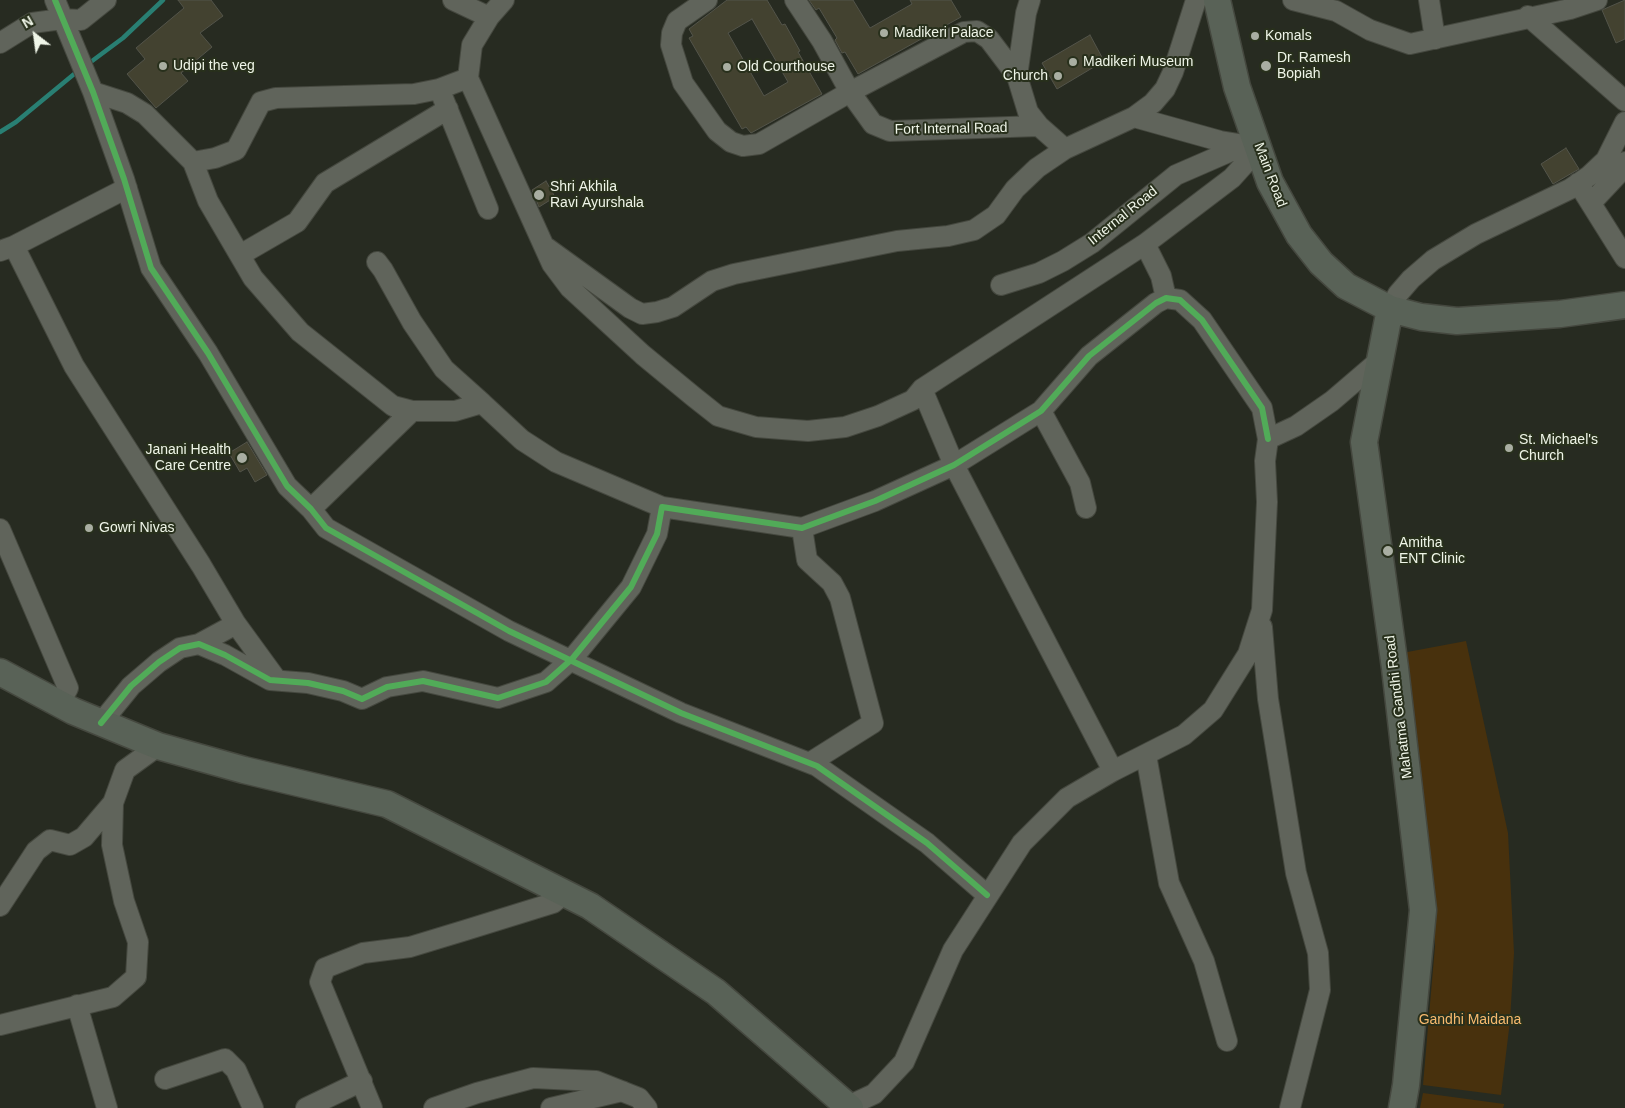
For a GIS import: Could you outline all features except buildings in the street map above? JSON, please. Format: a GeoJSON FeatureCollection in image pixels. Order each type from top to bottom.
{"type":"FeatureCollection","features":[{"type":"Feature","properties":{"kind":"main road","name":"Main Road"},"geometry":{"type":"LineString","coordinates":[[1217,0],[1252,146],[1285,213],[1321,263],[1346,286],[1390,309],[1421,317],[1457,321],[1560,314],[1625,305]]}},
{"type":"Feature","properties":{"kind":"main road","name":"Mahatma Gandhi Road"},"geometry":{"type":"LineString","coordinates":[[1390,309],[1364,442],[1395,668],[1423,910],[1406,1085],[1402,1108]]}},
{"type":"Feature","properties":{"kind":"main road"},"geometry":{"type":"LineString","coordinates":[[0,672],[59,704],[158,746],[244,770],[387,804],[565,893],[590,906],[716,992],[849,1107]]}},
{"type":"Feature","properties":{"kind":"street"},"geometry":{"type":"LineString","coordinates":[[56,0],[62,19],[93,92],[127,188],[151,268],[208,353],[286,486],[311,509],[326,528],[509,631],[681,713],[811,762],[927,843],[986,895]]}},
{"type":"Feature","properties":{"kind":"street"},"geometry":{"type":"LineString","coordinates":[[0,43],[32,23],[62,19],[81,20],[106,0]]}},
{"type":"Feature","properties":{"kind":"street"},"geometry":{"type":"LineString","coordinates":[[453,0],[489,17]]}},
{"type":"Feature","properties":{"kind":"street"},"geometry":{"type":"LineString","coordinates":[[504,0],[489,17],[472,45],[468,78],[552,264],[570,288],[642,355],[718,416],[756,427],[808,431],[845,427],[878,416],[913,400],[922,389],[1145,244],[1232,178],[1252,146],[1220,141],[1134,117]]}},
{"type":"Feature","properties":{"kind":"street"},"geometry":{"type":"LineString","coordinates":[[706,0],[678,21],[672,33],[671,45],[683,83],[716,130],[731,142],[743,146],[759,144],[850,92],[964,32],[977,32],[988,39],[1017,76],[1033,119],[1065,149]]}},
{"type":"Feature","properties":{"kind":"street","name":"Fort Internal Road"},"geometry":{"type":"LineString","coordinates":[[795,0],[822,41],[850,92],[873,124],[890,131],[1033,119]]}},
{"type":"Feature","properties":{"kind":"street"},"geometry":{"type":"LineString","coordinates":[[1017,76],[1026,13],[1030,0]]}},
{"type":"Feature","properties":{"kind":"street"},"geometry":{"type":"LineString","coordinates":[[542,244],[630,308],[642,314],[657,312],[686,299],[712,281],[734,274],[897,241],[948,236],[974,230],[996,215],[1015,189],[1037,168],[1065,149],[1134,117],[1153,103],[1165,89],[1184,44],[1196,0]]}},
{"type":"Feature","properties":{"kind":"street"},"geometry":{"type":"LineString","coordinates":[[1293,0],[1336,11],[1370,30],[1410,44],[1528,16],[1570,9],[1597,0]]}},
{"type":"Feature","properties":{"kind":"street"},"geometry":{"type":"LineString","coordinates":[[1428,0],[1435,39]]}},
{"type":"Feature","properties":{"kind":"street"},"geometry":{"type":"LineString","coordinates":[[1528,16],[1625,101]]}},
{"type":"Feature","properties":{"kind":"street"},"geometry":{"type":"LineString","coordinates":[[193,162],[215,158],[236,150],[261,102],[276,98],[414,94],[439,89],[468,78]]}},
{"type":"Feature","properties":{"kind":"street"},"geometry":{"type":"LineString","coordinates":[[439,89],[488,209]]}},
{"type":"Feature","properties":{"kind":"street"},"geometry":{"type":"LineString","coordinates":[[93,92],[127,103],[146,114],[193,162],[208,202],[253,278],[300,332],[393,406],[412,411],[455,411],[482,402]]}},
{"type":"Feature","properties":{"kind":"street"},"geometry":{"type":"LineString","coordinates":[[240,255],[297,222],[324,184],[448,109]]}},
{"type":"Feature","properties":{"kind":"street"},"geometry":{"type":"LineString","coordinates":[[1390,309],[1398,294],[1411,279],[1433,260],[1476,234],[1578,183],[1606,160],[1625,122]]}},
{"type":"Feature","properties":{"kind":"street","name":"Internal Road"},"geometry":{"type":"LineString","coordinates":[[1001,285],[1039,273],[1063,261],[1106,233],[1176,174],[1252,146]]}},
{"type":"Feature","properties":{"kind":"street"},"geometry":{"type":"LineString","coordinates":[[1591,203],[1621,171],[1625,162]]}},
{"type":"Feature","properties":{"kind":"street"},"geometry":{"type":"LineString","coordinates":[[1578,183],[1625,258]]}},
{"type":"Feature","properties":{"kind":"street"},"geometry":{"type":"LineString","coordinates":[[127,188],[7,248],[74,366],[196,557],[236,624],[276,680]]}},
{"type":"Feature","properties":{"kind":"street"},"geometry":{"type":"LineString","coordinates":[[1145,244],[1162,276],[1166,298]]}},
{"type":"Feature","properties":{"kind":"street"},"geometry":{"type":"LineString","coordinates":[[377,262],[412,322],[444,369],[522,440],[556,462],[662,507],[802,528],[875,501],[954,465],[1041,411],[1088,356],[1156,303],[1166,298],[1180,300],[1202,320],[1262,408],[1268,439],[1265,461],[1267,502],[1262,651],[1296,873],[1318,953],[1320,990],[1290,1108]]}},
{"type":"Feature","properties":{"kind":"street"},"geometry":{"type":"LineString","coordinates":[[1268,439],[1303,421],[1332,401],[1381,359]]}},
{"type":"Feature","properties":{"kind":"street"},"geometry":{"type":"LineString","coordinates":[[922,389],[954,465],[1113,771]]}},
{"type":"Feature","properties":{"kind":"street"},"geometry":{"type":"LineString","coordinates":[[311,509],[412,411]]}},
{"type":"Feature","properties":{"kind":"street"},"geometry":{"type":"LineString","coordinates":[[1041,411],[1080,483],[1086,508]]}},
{"type":"Feature","properties":{"kind":"street"},"geometry":{"type":"LineString","coordinates":[[199,644],[225,655],[270,680],[308,683],[343,691],[362,699],[387,687],[424,681],[498,698],[546,682],[572,660],[631,587],[658,534],[662,507]]}},
{"type":"Feature","properties":{"kind":"street"},"geometry":{"type":"LineString","coordinates":[[802,528],[807,560],[832,583],[840,598],[873,723],[811,762]]}},
{"type":"Feature","properties":{"kind":"street"},"geometry":{"type":"LineString","coordinates":[[0,529],[68,688],[59,704]]}},
{"type":"Feature","properties":{"kind":"street"},"geometry":{"type":"LineString","coordinates":[[849,1107],[874,1094],[904,1062],[952,950],[986,895],[1022,843],[1067,798],[1113,771],[1184,735],[1213,710],[1248,654],[1262,610]]}},
{"type":"Feature","properties":{"kind":"street"},"geometry":{"type":"LineString","coordinates":[[101,723],[131,686],[159,662],[180,648],[199,644],[236,624]]}},
{"type":"Feature","properties":{"kind":"street"},"geometry":{"type":"LineString","coordinates":[[0,1025],[113,997],[136,977],[138,942],[124,901],[112,845],[113,803],[125,770],[158,746]]}},
{"type":"Feature","properties":{"kind":"street"},"geometry":{"type":"LineString","coordinates":[[1146,755],[1169,883],[1204,960],[1227,1041]]}},
{"type":"Feature","properties":{"kind":"street"},"geometry":{"type":"LineString","coordinates":[[0,906],[36,851],[50,840],[70,845],[84,837],[113,803]]}},
{"type":"Feature","properties":{"kind":"street"},"geometry":{"type":"LineString","coordinates":[[372,1108],[320,982],[325,968],[363,953],[410,947],[466,930],[552,903],[565,893]]}},
{"type":"Feature","properties":{"kind":"street"},"geometry":{"type":"LineString","coordinates":[[77,1005],[107,1108]]}},
{"type":"Feature","properties":{"kind":"street"},"geometry":{"type":"LineString","coordinates":[[165,1079],[225,1059],[236,1070],[253,1108]]}},
{"type":"Feature","properties":{"kind":"street"},"geometry":{"type":"LineString","coordinates":[[434,1108],[532,1078],[596,1081],[617,1099]]}},
{"type":"Feature","properties":{"kind":"street"},"geometry":{"type":"LineString","coordinates":[[306,1108],[362,1082]]}},
{"type":"Feature","properties":{"kind":"street"},"geometry":{"type":"LineString","coordinates":[[551,1108],[639,1098],[647,1108]]}},
{"type":"Feature","properties":{"kind":"green space","name":"Gandhi Maidana"},"geometry":{"type":"Polygon","coordinates":[[[1466,641],[1508,833],[1514,953],[1510,1021],[1501,1095],[1423,1085],[1435,946],[1433,889],[1402,653],[1466,641]]]}},
{"type":"Feature","properties":{"kind":"green space"},"geometry":{"type":"Polygon","coordinates":[[[1423,1093],[1504,1105],[1503,1108],[1420,1108],[1423,1093]]]}},
{"type":"Feature","properties":{"kind":"waterway"},"geometry":{"type":"LineString","coordinates":[[88,64],[123,38],[163,0]]}},
{"type":"Feature","properties":{"kind":"waterway"},"geometry":{"type":"LineString","coordinates":[[0,132],[16,122],[79,70]]}},
{"type":"Feature","properties":{"kind":"cycle path"},"geometry":{"type":"LineString","coordinates":[[55,0],[93,92],[124,179],[151,268],[208,353],[287,486],[311,509],[326,528],[509,631],[681,713],[817,766],[927,843],[987,895]]}},
{"type":"Feature","properties":{"kind":"cycle path"},"geometry":{"type":"LineString","coordinates":[[101,723],[131,686],[159,662],[180,648],[199,644],[225,655],[270,680],[308,683],[343,691],[362,699],[387,687],[423,681],[498,698],[546,682],[572,659],[631,587],[657,534],[662,507],[802,528],[875,501],[954,465],[1041,411],[1089,356],[1156,303],[1166,298],[1180,300],[1202,320],[1262,408],[1268,439]]}},
{"type":"Feature","properties":{"kind":"place","name":"Madikeri Palace"},"geometry":{"type":"Point","coordinates":[884,33]}},
{"type":"Feature","properties":{"kind":"place","name":"Komals"},"geometry":{"type":"Point","coordinates":[1255,36]}},
{"type":"Feature","properties":{"kind":"place","name":"Madikeri Museum"},"geometry":{"type":"Point","coordinates":[1073,62]}},
{"type":"Feature","properties":{"kind":"place","name":"Udipi the veg"},"geometry":{"type":"Point","coordinates":[163,66]}},
{"type":"Feature","properties":{"kind":"place","name":"Dr. Ramesh Bopiah"},"geometry":{"type":"Point","coordinates":[1266,66]}},
{"type":"Feature","properties":{"kind":"place","name":"Old Courthouse"},"geometry":{"type":"Point","coordinates":[727,67]}},
{"type":"Feature","properties":{"kind":"place","name":"Church"},"geometry":{"type":"Point","coordinates":[1058,76]}},
{"type":"Feature","properties":{"kind":"place","name":"Shri Akhila Ravi Ayurshala"},"geometry":{"type":"Point","coordinates":[539,195]}},
{"type":"Feature","properties":{"kind":"place","name":"St. Michael's Church"},"geometry":{"type":"Point","coordinates":[1509,448]}},
{"type":"Feature","properties":{"kind":"place","name":"Janani Health Care Centre"},"geometry":{"type":"Point","coordinates":[242,458]}},
{"type":"Feature","properties":{"kind":"place","name":"Gowri Nivas"},"geometry":{"type":"Point","coordinates":[89,528]}},
{"type":"Feature","properties":{"kind":"place","name":"Amitha ENT Clinic"},"geometry":{"type":"Point","coordinates":[1388,551]}}]}
